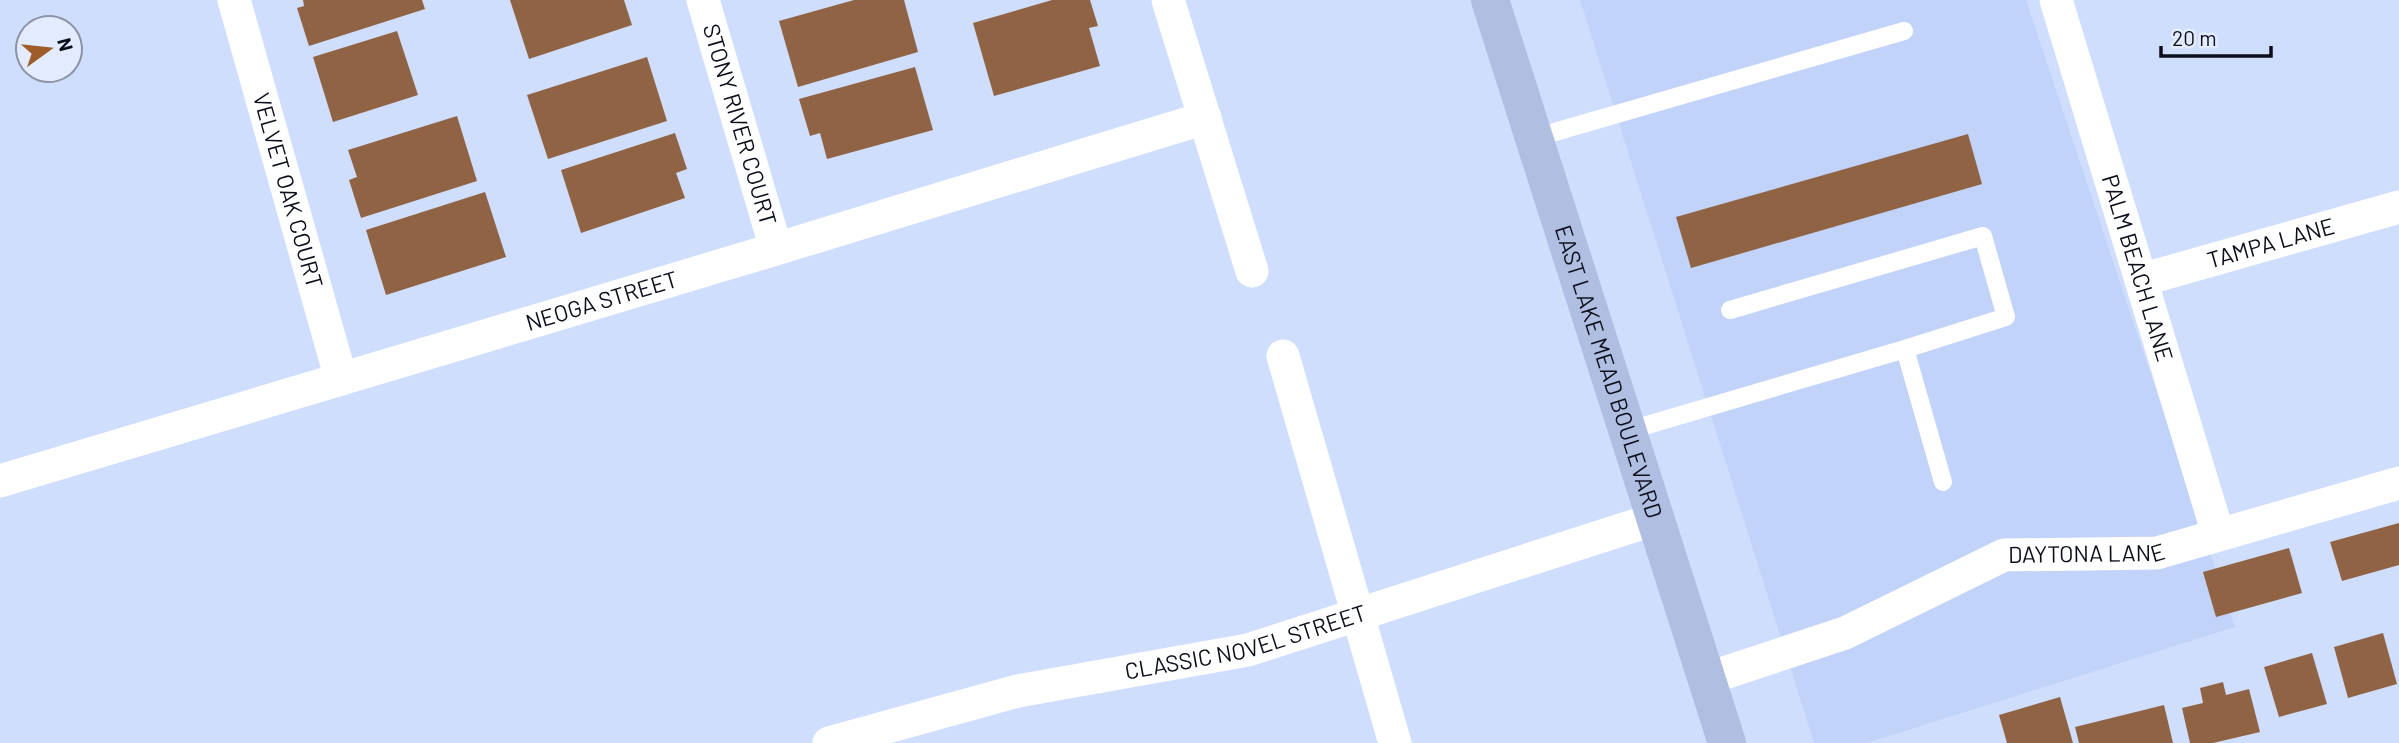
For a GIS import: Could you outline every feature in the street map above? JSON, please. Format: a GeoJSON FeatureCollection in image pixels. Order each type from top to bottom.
{"type":"FeatureCollection","features":[{"type":"Feature","properties":{"kind":"main road","name":"EAST LAKE MEAD BOULEVARD"},"geometry":{"type":"LineString","coordinates":[[1490,0],[1727,743]]}},
{"type":"Feature","properties":{"kind":"street","name":"VELVET OAK COURT"},"geometry":{"type":"LineString","coordinates":[[234,0],[341,379]]}},
{"type":"Feature","properties":{"kind":"street","name":"STONY RIVER COURT"},"geometry":{"type":"LineString","coordinates":[[703,0],[776,249]]}},
{"type":"Feature","properties":{"kind":"street"},"geometry":{"type":"LineString","coordinates":[[1168,0],[1252,271]]}},
{"type":"Feature","properties":{"kind":"street","name":"PALM BEACH LANE"},"geometry":{"type":"LineString","coordinates":[[2056,0],[2218,534]]}},
{"type":"Feature","properties":{"kind":"street","name":"NEOGA STREET"},"geometry":{"type":"LineString","coordinates":[[0,481],[1205,118]]}},
{"type":"Feature","properties":{"kind":"street","name":"TAMPA LANE"},"geometry":{"type":"LineString","coordinates":[[2141,281],[2399,207]]}},
{"type":"Feature","properties":{"kind":"street"},"geometry":{"type":"LineString","coordinates":[[1283,356],[1395,743]]}},
{"type":"Feature","properties":{"kind":"street","name":"DAYTONA LANE"},"geometry":{"type":"LineString","coordinates":[[1706,679],[1845,633],[2004,555],[2157,553],[2399,483]]}},
{"type":"Feature","properties":{"kind":"street","name":"CLASSIC NOVEL STREET"},"geometry":{"type":"LineString","coordinates":[[829,743],[1018,691],[1248,650],[1655,519]]}},
{"type":"Feature","properties":{"kind":"lane"},"geometry":{"type":"LineString","coordinates":[[1534,138],[1904,31]]}},
{"type":"Feature","properties":{"kind":"lane"},"geometry":{"type":"LineString","coordinates":[[1627,430],[2006,317],[1983,236],[1730,310]]}},
{"type":"Feature","properties":{"kind":"lane"},"geometry":{"type":"LineString","coordinates":[[1905,349],[1942,482]]}},
{"type":"Feature","properties":{"kind":"shaded area"},"geometry":{"type":"Polygon","coordinates":[[[1580,0],[2026,0],[2235,627],[1867,743],[1814,743],[1580,0]]]}},
{"type":"Feature","properties":{"kind":"building"},"geometry":{"type":"Polygon","coordinates":[[[303,0],[422,0],[425,9],[309,46],[297,8],[304,6],[303,0]]]}},
{"type":"Feature","properties":{"kind":"building"},"geometry":{"type":"Polygon","coordinates":[[[510,0],[624,0],[632,25],[529,59],[510,0]]]}},
{"type":"Feature","properties":{"kind":"building"},"geometry":{"type":"Polygon","coordinates":[[[854,0],[904,0],[918,52],[798,87],[779,21],[854,0]]]}},
{"type":"Feature","properties":{"kind":"building"},"geometry":{"type":"Polygon","coordinates":[[[1052,0],[1090,0],[1098,26],[1089,28],[1100,66],[994,96],[973,23],[1052,0]]]}},
{"type":"Feature","properties":{"kind":"building"},"geometry":{"type":"Polygon","coordinates":[[[397,31],[418,95],[333,122],[313,57],[397,31]]]}},
{"type":"Feature","properties":{"kind":"building"},"geometry":{"type":"Polygon","coordinates":[[[647,57],[667,121],[548,159],[527,95],[647,57]]]}},
{"type":"Feature","properties":{"kind":"building"},"geometry":{"type":"Polygon","coordinates":[[[915,67],[933,130],[827,159],[820,133],[810,136],[799,99],[915,67]]]}},
{"type":"Feature","properties":{"kind":"building"},"geometry":{"type":"Polygon","coordinates":[[[457,116],[477,181],[361,218],[349,180],[357,177],[348,150],[457,116]]]}},
{"type":"Feature","properties":{"kind":"building"},"geometry":{"type":"Polygon","coordinates":[[[675,133],[687,169],[676,173],[685,198],[581,233],[561,170],[675,133]]]}},
{"type":"Feature","properties":{"kind":"building"},"geometry":{"type":"Polygon","coordinates":[[[1968,134],[1982,184],[1691,268],[1676,217],[1968,134]]]}},
{"type":"Feature","properties":{"kind":"building"},"geometry":{"type":"Polygon","coordinates":[[[485,192],[506,257],[386,295],[366,230],[485,192]]]}},
{"type":"Feature","properties":{"kind":"building"},"geometry":{"type":"Polygon","coordinates":[[[2399,523],[2399,565],[2342,581],[2330,542],[2399,523]]]}},
{"type":"Feature","properties":{"kind":"building"},"geometry":{"type":"Polygon","coordinates":[[[2289,548],[2302,593],[2216,617],[2203,572],[2289,548]]]}},
{"type":"Feature","properties":{"kind":"building"},"geometry":{"type":"Polygon","coordinates":[[[2383,633],[2397,684],[2348,698],[2334,647],[2383,633]]]}},
{"type":"Feature","properties":{"kind":"building"},"geometry":{"type":"Polygon","coordinates":[[[2312,653],[2327,704],[2279,717],[2264,667],[2312,653]]]}},
{"type":"Feature","properties":{"kind":"building"},"geometry":{"type":"Polygon","coordinates":[[[2223,682],[2226,695],[2249,689],[2260,732],[2213,743],[2190,743],[2182,708],[2203,703],[2200,688],[2223,682]]]}},
{"type":"Feature","properties":{"kind":"building"},"geometry":{"type":"Polygon","coordinates":[[[2060,697],[2073,743],[2007,743],[1999,715],[2060,697]]]}},
{"type":"Feature","properties":{"kind":"building"},"geometry":{"type":"Polygon","coordinates":[[[2164,705],[2173,743],[2079,743],[2075,727],[2164,705]]]}}]}
